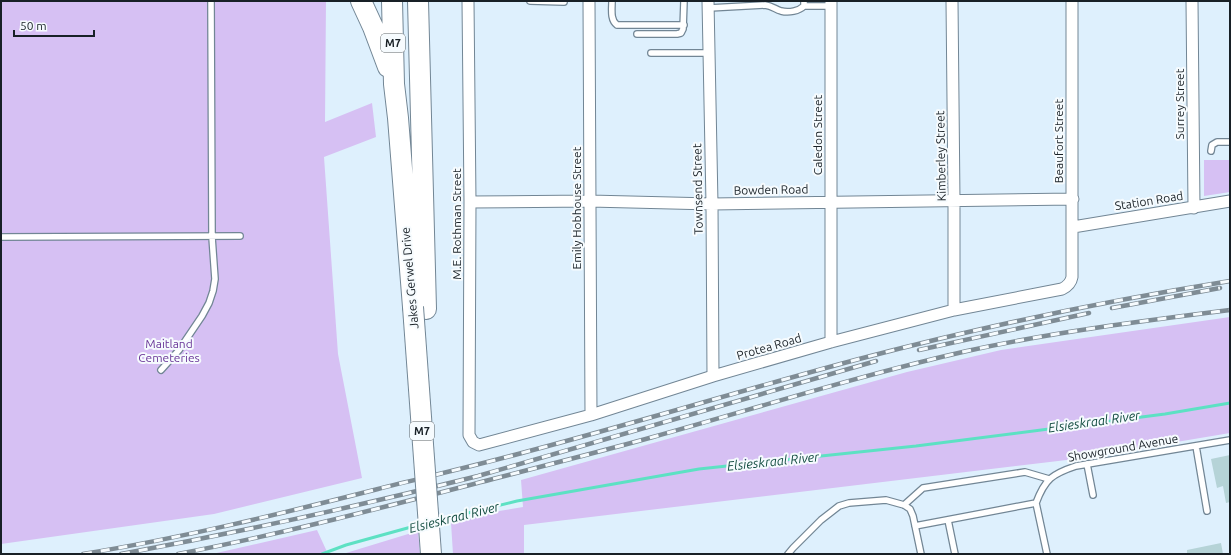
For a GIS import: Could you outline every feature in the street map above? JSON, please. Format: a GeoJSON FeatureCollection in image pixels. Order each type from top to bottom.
{"type":"FeatureCollection","features":[{"type":"Feature","properties":{"kind":"highway"},"geometry":{"type":"LineString","coordinates":[[361,1],[394,84]]}},
{"type":"Feature","properties":{"kind":"highway","name":"Jakes Gerwel Drive"},"geometry":{"type":"LineString","coordinates":[[392,1],[394,84],[444,554]]}},
{"type":"Feature","properties":{"kind":"highway","name":"Jakes Gerwel Drive"},"geometry":{"type":"LineString","coordinates":[[418,1],[419,308],[431,554]]}},
{"type":"Feature","properties":{"kind":"highway"},"geometry":{"type":"LineString","coordinates":[[419,28],[426,1]]}},
{"type":"Feature","properties":{"kind":"street","name":"M.E. Rothman Street"},"geometry":{"type":"LineString","coordinates":[[468,1],[470,202],[469,436],[475,444]]}},
{"type":"Feature","properties":{"kind":"street","name":"Emily Hobhouse Street"},"geometry":{"type":"LineString","coordinates":[[589,1],[591,415]]}},
{"type":"Feature","properties":{"kind":"street","name":"Kimberley Street"},"geometry":{"type":"LineString","coordinates":[[952,1],[954,310]]}},
{"type":"Feature","properties":{"kind":"street","name":"Beaufort Street"},"geometry":{"type":"LineString","coordinates":[[1071,282],[1073,227],[1072,1]]}},
{"type":"Feature","properties":{"kind":"street","name":"Surrey Street"},"geometry":{"type":"LineString","coordinates":[[1192,1],[1194,208]]}},
{"type":"Feature","properties":{"kind":"street","name":"Caledon Street"},"geometry":{"type":"LineString","coordinates":[[831,342],[832,4]]}},
{"type":"Feature","properties":{"kind":"street","name":"Townsend Street"},"geometry":{"type":"LineString","coordinates":[[708,5],[712,204],[713,376]]}},
{"type":"Feature","properties":{"kind":"street","name":"Bowden Road"},"geometry":{"type":"LineString","coordinates":[[470,202],[590,201],[712,204],[1073,199]]}},
{"type":"Feature","properties":{"kind":"street","name":"Station Road"},"geometry":{"type":"LineString","coordinates":[[1073,227],[1230,201]]}},
{"type":"Feature","properties":{"kind":"street","name":"Protea Road"},"geometry":{"type":"LineString","coordinates":[[475,444],[483,445],[591,415],[713,376],[831,342],[954,310],[1062,289],[1071,282]]}},
{"type":"Feature","properties":{"kind":"lane"},"geometry":{"type":"LineString","coordinates":[[161,370],[179,350],[202,316],[209,303],[215,279],[212,236],[211,1]]}},
{"type":"Feature","properties":{"kind":"lane"},"geometry":{"type":"LineString","coordinates":[[530,1],[564,2]]}},
{"type":"Feature","properties":{"kind":"lane"},"geometry":{"type":"LineString","coordinates":[[612,1],[612,19],[617,25],[684,25]]}},
{"type":"Feature","properties":{"kind":"lane"},"geometry":{"type":"LineString","coordinates":[[637,34],[679,34],[682,32],[684,25],[684,1]]}},
{"type":"Feature","properties":{"kind":"lane"},"geometry":{"type":"LineString","coordinates":[[708,5],[765,5],[784,11],[800,10],[804,3],[832,4]]}},
{"type":"Feature","properties":{"kind":"lane"},"geometry":{"type":"LineString","coordinates":[[651,53],[709,53]]}},
{"type":"Feature","properties":{"kind":"lane"},"geometry":{"type":"LineString","coordinates":[[1211,151],[1212,145],[1215,142],[1230,142]]}},
{"type":"Feature","properties":{"kind":"lane"},"geometry":{"type":"LineString","coordinates":[[1,237],[240,236]]}},
{"type":"Feature","properties":{"kind":"lane","name":"Showground Avenue"},"geometry":{"type":"LineString","coordinates":[[1036,503],[1041,490],[1049,479],[1060,471],[1076,466],[1230,440]]}},
{"type":"Feature","properties":{"kind":"lane"},"geometry":{"type":"LineString","coordinates":[[1196,446],[1207,511]]}},
{"type":"Feature","properties":{"kind":"lane"},"geometry":{"type":"LineString","coordinates":[[1087,464],[1093,495]]}},
{"type":"Feature","properties":{"kind":"lane"},"geometry":{"type":"LineString","coordinates":[[904,505],[923,488],[1025,472],[1049,479]]}},
{"type":"Feature","properties":{"kind":"lane"},"geometry":{"type":"LineString","coordinates":[[788,554],[821,520],[834,509],[842,505],[878,500],[891,501],[904,505],[910,509],[913,516],[920,554]]}},
{"type":"Feature","properties":{"kind":"lane"},"geometry":{"type":"LineString","coordinates":[[915,526],[1036,503],[1047,554]]}},
{"type":"Feature","properties":{"kind":"lane"},"geometry":{"type":"LineString","coordinates":[[948,520],[955,554]]}},
{"type":"Feature","properties":{"kind":"green space","name":"Maitland Cemeteries"},"geometry":{"type":"Polygon","coordinates":[[[1,1],[326,1],[325,122],[372,103],[376,137],[324,157],[338,354],[362,478],[214,514],[1,544],[1,1]]]}},
{"type":"Feature","properties":{"kind":"green space"},"geometry":{"type":"Polygon","coordinates":[[[1204,160],[1230,160],[1230,192],[1204,196],[1204,160]]]}},
{"type":"Feature","properties":{"kind":"green space"},"geometry":{"type":"Polygon","coordinates":[[[1230,317],[1230,433],[1075,459],[524,525],[524,554],[453,554],[451,523],[499,511],[523,507],[521,480],[907,372],[1001,350],[1230,317]]]}},
{"type":"Feature","properties":{"kind":"green space"},"geometry":{"type":"Polygon","coordinates":[[[317,530],[328,554],[212,554],[317,530]]]}},
{"type":"Feature","properties":{"kind":"green space"},"geometry":{"type":"Polygon","coordinates":[[[418,531],[420,554],[346,554],[346,553],[418,531]]]}},
{"type":"Feature","properties":{"kind":"building"},"geometry":{"type":"Polygon","coordinates":[[[1230,455],[1230,502],[1226,503],[1223,486],[1217,488],[1211,459],[1230,455]]]}},
{"type":"Feature","properties":{"kind":"building"},"geometry":{"type":"Polygon","coordinates":[[[1221,543],[1223,554],[1187,554],[1187,550],[1221,543]]]}},
{"type":"Feature","properties":{"kind":"waterway","name":"Elsieskraal River"},"geometry":{"type":"LineString","coordinates":[[435,521],[517,501],[699,469],[916,446],[1165,414],[1230,403]]}},
{"type":"Feature","properties":{"kind":"waterway","name":"Elsieskraal River"},"geometry":{"type":"LineString","coordinates":[[322,554],[346,545],[422,524]]}},
{"type":"Feature","properties":{"kind":"railway"},"geometry":{"type":"LineString","coordinates":[[83,554],[157,541],[231,525],[475,465],[574,439],[818,370],[951,336],[1090,306],[1230,281]]}},
{"type":"Feature","properties":{"kind":"railway"},"geometry":{"type":"LineString","coordinates":[[1112,308],[1220,288]]}},
{"type":"Feature","properties":{"kind":"railway"},"geometry":{"type":"LineString","coordinates":[[178,554],[283,532],[353,515],[629,444],[848,381],[927,360],[1000,344],[1065,333],[1230,310]]}},
{"type":"Feature","properties":{"kind":"railway"},"geometry":{"type":"LineString","coordinates":[[919,350],[1089,313]]}},
{"type":"Feature","properties":{"kind":"railway"},"geometry":{"type":"LineString","coordinates":[[121,554],[300,518],[478,476],[876,361]]}}]}
